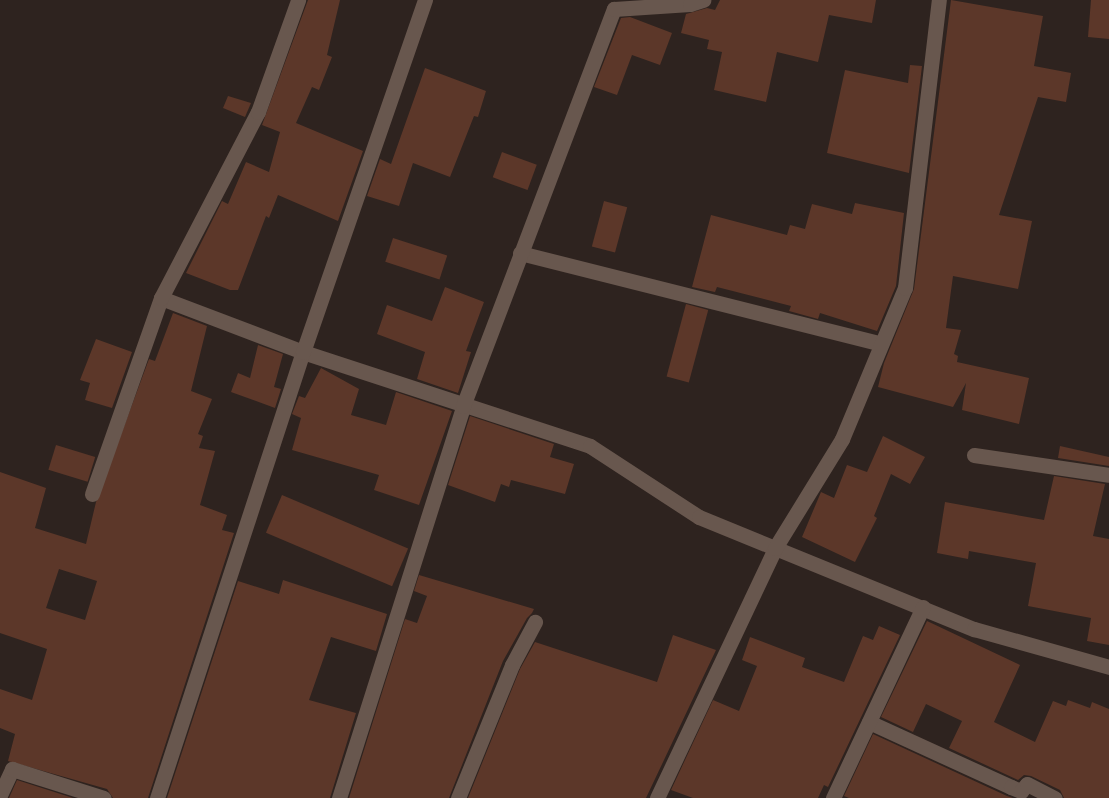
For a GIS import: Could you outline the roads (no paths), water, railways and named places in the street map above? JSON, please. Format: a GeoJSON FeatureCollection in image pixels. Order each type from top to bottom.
{"type":"FeatureCollection","features":[{"type":"Feature","properties":{"kind":"street"},"geometry":{"type":"LineString","coordinates":[[92,494],[161,298],[258,112],[298,0]]}},
{"type":"Feature","properties":{"kind":"street"},"geometry":{"type":"LineString","coordinates":[[157,798],[303,352],[425,0]]}},
{"type":"Feature","properties":{"kind":"street"},"geometry":{"type":"LineString","coordinates":[[339,798],[463,406],[616,5],[690,4],[703,0]]}},
{"type":"Feature","properties":{"kind":"street"},"geometry":{"type":"LineString","coordinates":[[656,798],[776,548],[842,439],[905,288],[939,0]]}},
{"type":"Feature","properties":{"kind":"street"},"geometry":{"type":"LineString","coordinates":[[520,253],[881,344]]}},
{"type":"Feature","properties":{"kind":"street"},"geometry":{"type":"LineString","coordinates":[[161,298],[303,352],[463,406],[590,446],[699,517],[923,606],[974,629],[1109,667]]}},
{"type":"Feature","properties":{"kind":"street"},"geometry":{"type":"LineString","coordinates":[[974,456],[1109,475]]}},
{"type":"Feature","properties":{"kind":"street"},"geometry":{"type":"LineString","coordinates":[[833,798],[923,606]]}},
{"type":"Feature","properties":{"kind":"street"},"geometry":{"type":"LineString","coordinates":[[458,798],[512,665],[535,622]]}},
{"type":"Feature","properties":{"kind":"street"},"geometry":{"type":"LineString","coordinates":[[869,722],[1010,787],[1021,791],[1027,784],[1055,798]]}},
{"type":"Feature","properties":{"kind":"street"},"geometry":{"type":"LineString","coordinates":[[0,795],[12,769],[104,798]]}}]}
